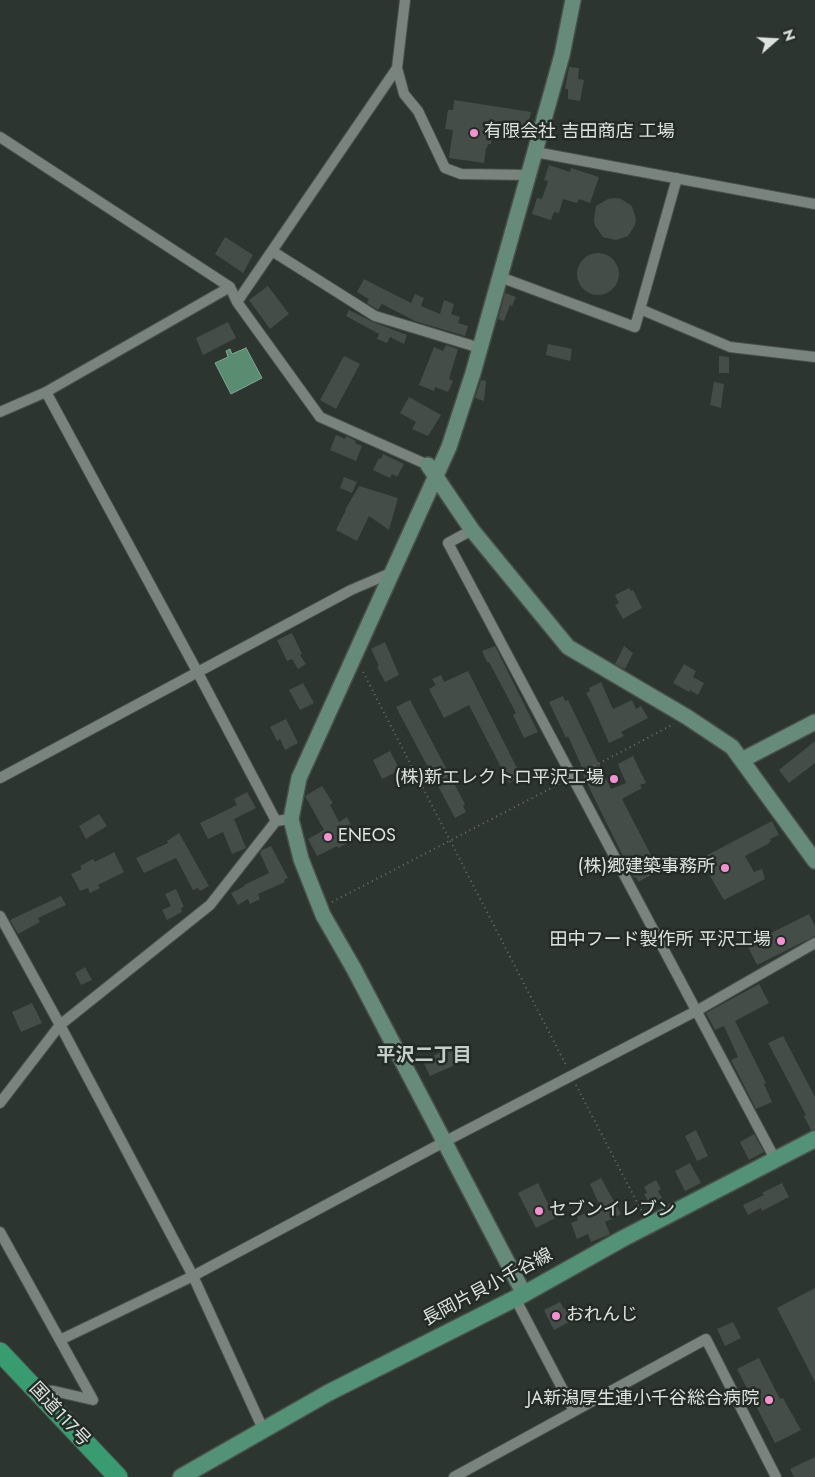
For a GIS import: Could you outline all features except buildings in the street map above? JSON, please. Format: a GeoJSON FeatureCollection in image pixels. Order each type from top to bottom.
{"type":"FeatureCollection","features":[{"type":"Feature","properties":{"kind":"highway","name":"国道117号"},"geometry":{"type":"LineString","coordinates":[[0,1352],[118,1477]]}},
{"type":"Feature","properties":{"kind":"main road"},"geometry":{"type":"LineString","coordinates":[[519,1296],[444,1142],[320,908],[301,859],[291,818],[299,778],[394,571],[432,471],[449,447],[480,348],[562,55],[573,0]]}},
{"type":"Feature","properties":{"kind":"main road"},"geometry":{"type":"LineString","coordinates":[[432,471],[472,530],[568,647],[687,717],[732,747],[815,861]]}},
{"type":"Feature","properties":{"kind":"main road"},"geometry":{"type":"LineString","coordinates":[[742,760],[815,722]]}},
{"type":"Feature","properties":{"kind":"main road","name":"長岡片貝小千谷線"},"geometry":{"type":"LineString","coordinates":[[181,1477],[328,1392],[519,1296],[815,1138]]}},
{"type":"Feature","properties":{"kind":"street"},"geometry":{"type":"LineString","coordinates":[[405,0],[396,68],[404,94],[418,110],[445,168],[461,174],[528,174]]}},
{"type":"Feature","properties":{"kind":"street"},"geometry":{"type":"LineString","coordinates":[[238,302],[396,68]]}},
{"type":"Feature","properties":{"kind":"street"},"geometry":{"type":"LineString","coordinates":[[0,137],[230,286],[238,302],[320,416],[432,471]]}},
{"type":"Feature","properties":{"kind":"street"},"geometry":{"type":"LineString","coordinates":[[535,152],[815,204]]}},
{"type":"Feature","properties":{"kind":"street"},"geometry":{"type":"LineString","coordinates":[[500,277],[634,327],[677,178]]}},
{"type":"Feature","properties":{"kind":"street"},"geometry":{"type":"LineString","coordinates":[[272,251],[375,316],[480,348]]}},
{"type":"Feature","properties":{"kind":"street"},"geometry":{"type":"LineString","coordinates":[[0,412],[46,392],[230,286]]}},
{"type":"Feature","properties":{"kind":"street"},"geometry":{"type":"LineString","coordinates":[[640,309],[730,347],[815,357]]}},
{"type":"Feature","properties":{"kind":"street"},"geometry":{"type":"LineString","coordinates":[[46,392],[276,821]]}},
{"type":"Feature","properties":{"kind":"street"},"geometry":{"type":"LineString","coordinates":[[472,530],[448,543],[698,1010],[775,1159]]}},
{"type":"Feature","properties":{"kind":"street"},"geometry":{"type":"LineString","coordinates":[[0,778],[351,590],[394,571]]}},
{"type":"Feature","properties":{"kind":"street"},"geometry":{"type":"LineString","coordinates":[[0,1103],[60,1024],[210,905],[276,821],[291,818]]}},
{"type":"Feature","properties":{"kind":"street"},"geometry":{"type":"LineString","coordinates":[[0,916],[60,1024],[193,1276],[263,1429]]}},
{"type":"Feature","properties":{"kind":"street"},"geometry":{"type":"LineString","coordinates":[[60,1340],[193,1276],[444,1142],[698,1010],[815,943]]}},
{"type":"Feature","properties":{"kind":"street"},"geometry":{"type":"LineString","coordinates":[[0,1232],[93,1400],[54,1391],[36,1390]]}},
{"type":"Feature","properties":{"kind":"street"},"geometry":{"type":"LineString","coordinates":[[519,1296],[574,1411]]}},
{"type":"Feature","properties":{"kind":"street"},"geometry":{"type":"LineString","coordinates":[[454,1477],[706,1340],[776,1477]]}},
{"type":"Feature","properties":{"kind":"path"},"geometry":{"type":"LineString","coordinates":[[354,656],[567,1067]]}},
{"type":"Feature","properties":{"kind":"path"},"geometry":{"type":"LineString","coordinates":[[574,776],[687,717]]}},
{"type":"Feature","properties":{"kind":"path"},"geometry":{"type":"LineString","coordinates":[[320,908],[565,781]]}},
{"type":"Feature","properties":{"kind":"path"},"geometry":{"type":"LineString","coordinates":[[576,1085],[649,1225]]}},
{"type":"Feature","properties":{"kind":"shaded area"},"geometry":{"type":"Polygon","coordinates":[[[246,348],[262,378],[231,394],[215,363],[228,357],[226,351],[230,349],[232,354],[246,348]]]}},
{"type":"Feature","properties":{"kind":"place","name":"有限会社 吉田商店 工場"},"geometry":{"type":"Point","coordinates":[474,133]}},
{"type":"Feature","properties":{"kind":"place","name":"(株)新エレクトロ平沢工場"},"geometry":{"type":"Point","coordinates":[614,779]}},
{"type":"Feature","properties":{"kind":"place","name":"ENEOS"},"geometry":{"type":"Point","coordinates":[328,837]}},
{"type":"Feature","properties":{"kind":"place","name":"(株)郷建築事務所"},"geometry":{"type":"Point","coordinates":[725,868]}},
{"type":"Feature","properties":{"kind":"place","name":"田中フード製作所 平沢工場"},"geometry":{"type":"Point","coordinates":[781,941]}},
{"type":"Feature","properties":{"kind":"place","name":"セブンイレブン"},"geometry":{"type":"Point","coordinates":[539,1211]}},
{"type":"Feature","properties":{"kind":"place","name":"おれんじ"},"geometry":{"type":"Point","coordinates":[556,1316]}},
{"type":"Feature","properties":{"kind":"place","name":"JA新潟厚生連小千谷総合病院"},"geometry":{"type":"Point","coordinates":[769,1400]}},
{"type":"Feature","properties":{"kind":"district","name":"平沢二丁目"},"geometry":{"type":"Point","coordinates":[424,1056]}}]}
